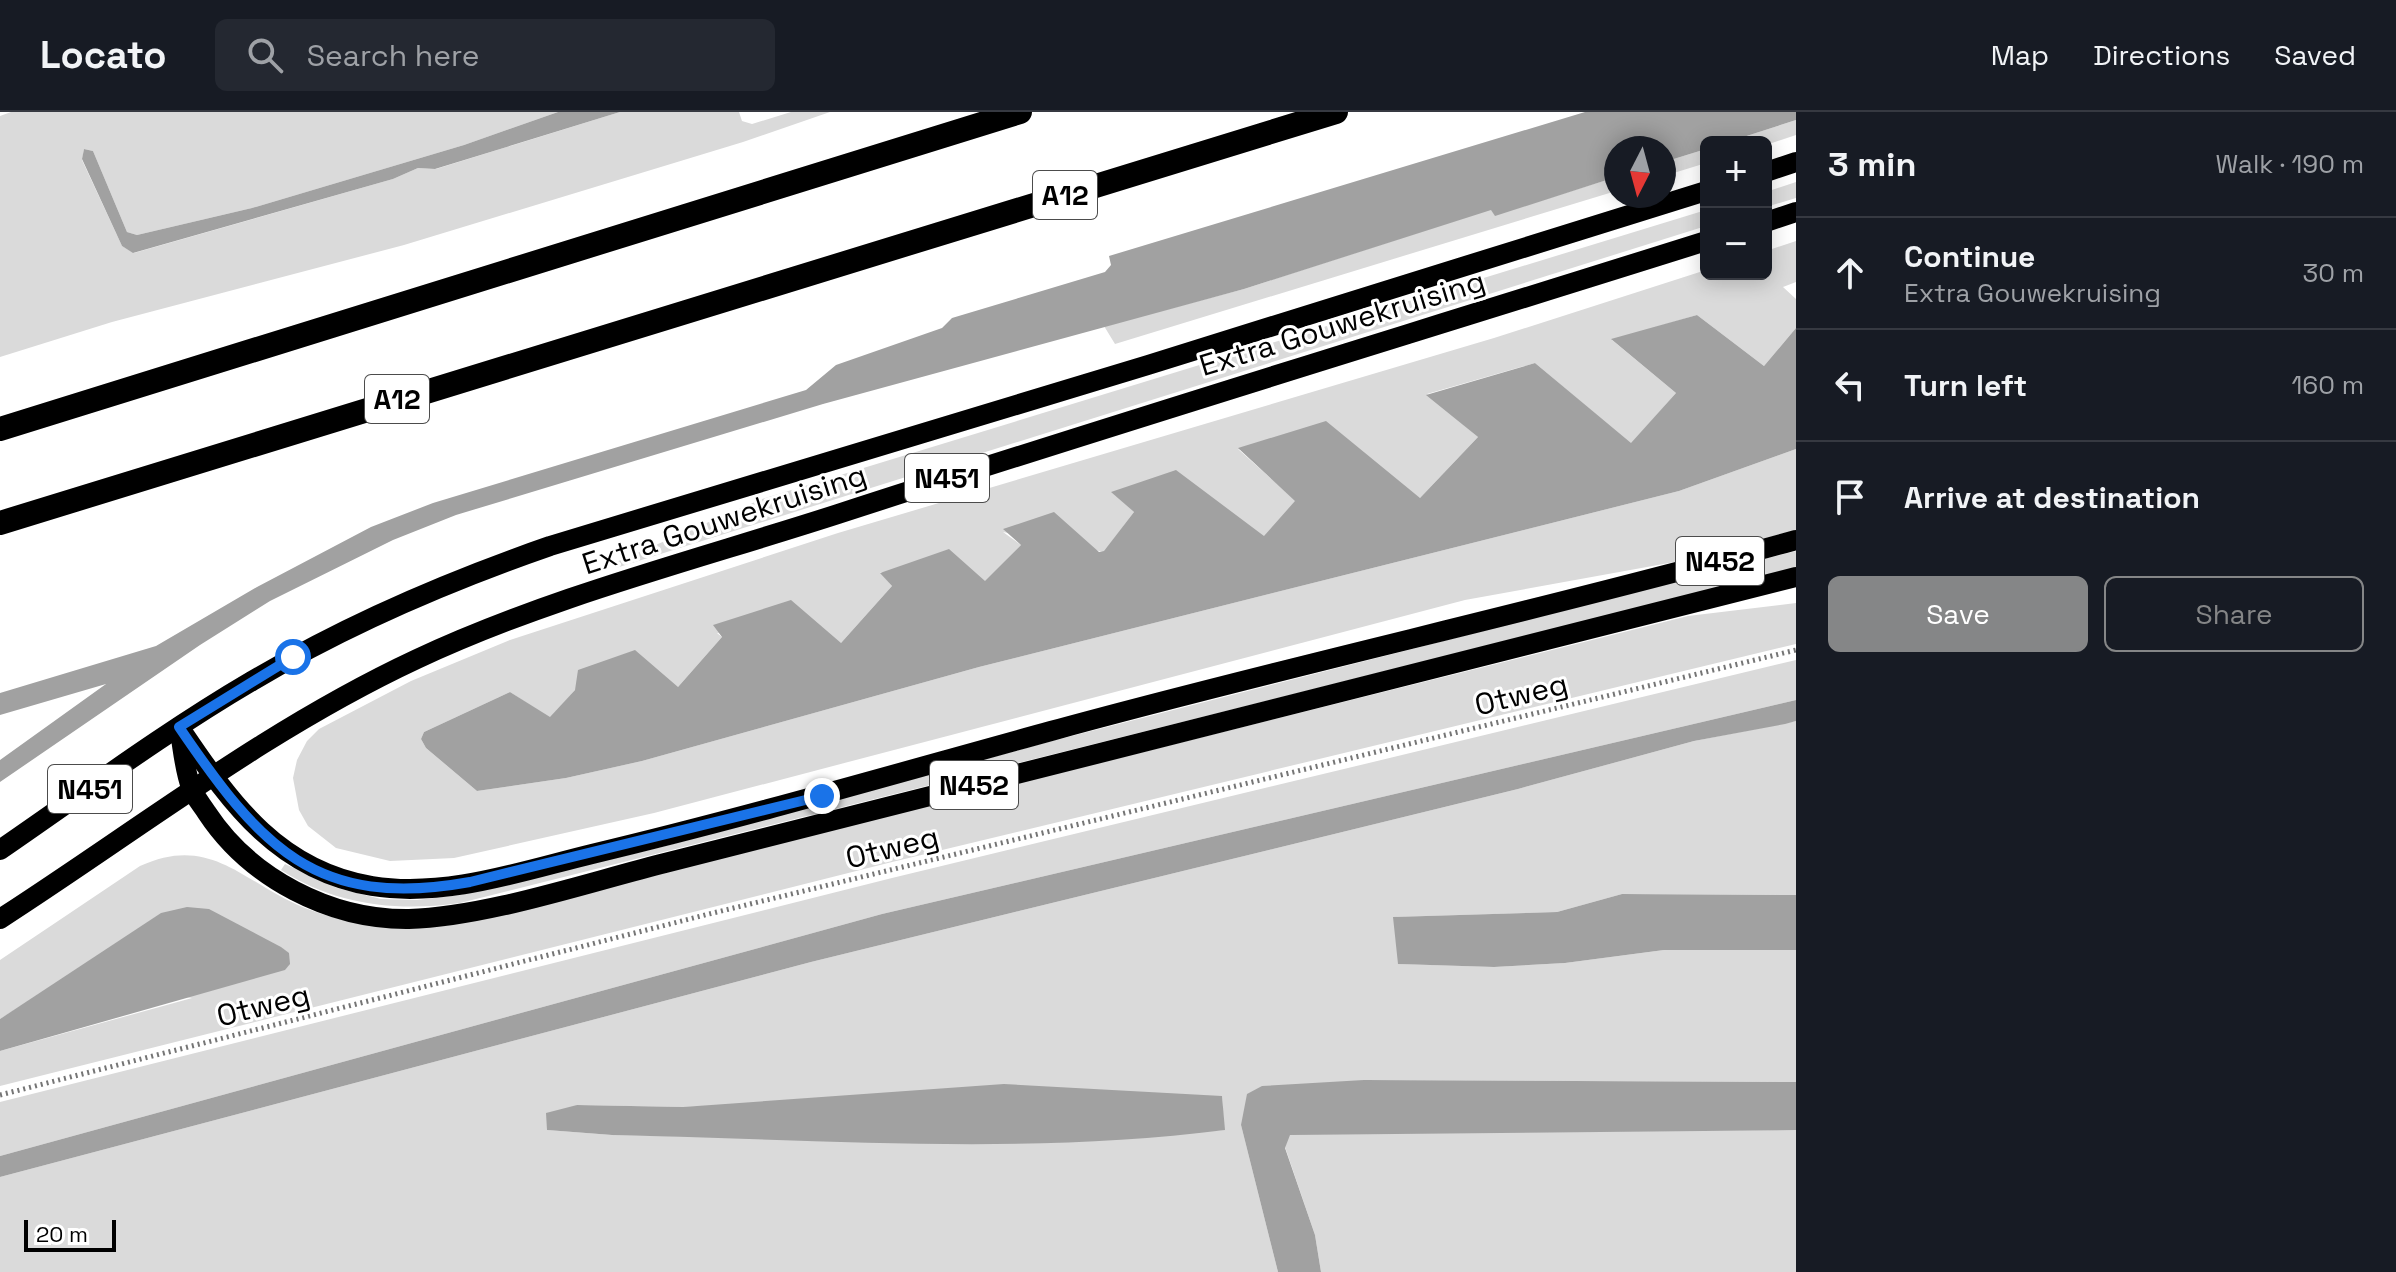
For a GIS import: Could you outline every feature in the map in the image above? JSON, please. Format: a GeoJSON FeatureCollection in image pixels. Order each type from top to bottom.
{"type":"FeatureCollection","features":[{"type":"Feature","properties":{"kind":"highway"},"geometry":{"type":"LineString","coordinates":[[0,429],[1020,112]]}},
{"type":"Feature","properties":{"kind":"highway","name":"A12"},"geometry":{"type":"LineString","coordinates":[[0,523],[1336,112]]}},
{"type":"Feature","properties":{"kind":"main road"},"geometry":{"type":"LineString","coordinates":[[1772,170],[1796,162]]}},
{"type":"Feature","properties":{"kind":"main road","name":"Extra Gouwekruising"},"geometry":{"type":"LineString","coordinates":[[0,850],[250,682],[337,634],[430,591],[538,550],[1700,193]]}},
{"type":"Feature","properties":{"kind":"main road"},"geometry":{"type":"LineString","coordinates":[[1772,220],[1796,212]]}},
{"type":"Feature","properties":{"kind":"main road","name":"Extra Gouwekruising"},"geometry":{"type":"LineString","coordinates":[[0,919],[211,774],[373,680],[528,615],[1007,459],[1700,243]]}},
{"type":"Feature","properties":{"kind":"main road","name":"N452"},"geometry":{"type":"LineString","coordinates":[[179,727],[211,774],[257,831],[314,868],[375,887],[443,887],[771,809],[1116,713],[1796,540]]}},
{"type":"Feature","properties":{"kind":"main road","name":"N452"},"geometry":{"type":"LineString","coordinates":[[179,727],[191,788],[241,855],[296,891],[327,905],[375,916],[408,919],[442,916],[665,863],[1796,577]]}},
{"type":"Feature","properties":{"kind":"path","name":"Otweg"},"geometry":{"type":"LineString","coordinates":[[0,1095],[709,914],[1796,650]]}},
{"type":"Feature","properties":{"kind":"shaded area"},"geometry":{"type":"Polygon","coordinates":[[[11,112],[558,112],[464,145],[252,208],[137,235],[127,232],[93,151],[84,149],[82,160],[122,246],[134,253],[393,179],[418,168],[436,169],[620,112],[739,112],[742,121],[752,124],[791,112],[830,112],[743,142],[404,245],[112,322],[0,357],[0,116],[11,112]]]}},
{"type":"Feature","properties":{"kind":"shaded area"},"geometry":{"type":"Polygon","coordinates":[[[558,112],[620,112],[435,169],[418,168],[393,179],[133,253],[122,246],[82,159],[84,149],[93,151],[127,232],[137,235],[252,208],[464,145],[558,112]]]}},
{"type":"Feature","properties":{"kind":"shaded area"},"geometry":{"type":"Polygon","coordinates":[[[1585,112],[1796,112],[1796,120],[1747,136],[1700,136],[1700,151],[1676,158],[1676,136],[1604,136],[1604,181],[1495,216],[1491,210],[1244,289],[823,404],[456,515],[393,540],[270,601],[200,645],[0,782],[0,760],[106,684],[0,715],[0,693],[156,646],[257,587],[371,527],[433,503],[806,390],[836,365],[942,328],[952,318],[1105,272],[1111,265],[1109,256],[1585,112]]]}},
{"type":"Feature","properties":{"kind":"shaded area"},"geometry":{"type":"Polygon","coordinates":[[[1796,120],[1796,135],[1772,143],[1772,136],[1747,136],[1796,120]]]}},
{"type":"Feature","properties":{"kind":"shaded area"},"geometry":{"type":"Polygon","coordinates":[[[1700,151],[1700,165],[1676,172],[1676,158],[1700,151]]]}},
{"type":"Feature","properties":{"kind":"shaded area"},"geometry":{"type":"Polygon","coordinates":[[[1604,181],[1604,195],[1115,344],[1104,326],[1244,289],[1491,209],[1495,215],[1604,181]]]}},
{"type":"Feature","properties":{"kind":"shaded area"},"geometry":{"type":"Polygon","coordinates":[[[1796,182],[1796,198],[1772,205],[1772,190],[1796,182]]]}},
{"type":"Feature","properties":{"kind":"shaded area"},"geometry":{"type":"Polygon","coordinates":[[[1700,212],[1700,228],[616,568],[614,563],[762,499],[1700,212]]]}},
{"type":"Feature","properties":{"kind":"shaded area"},"geometry":{"type":"Polygon","coordinates":[[[1796,241],[1796,282],[1783,287],[1796,299],[1796,328],[1764,366],[1697,315],[1612,340],[1676,393],[1631,444],[1535,363],[1427,394],[1478,437],[1420,498],[1238,449],[1296,501],[1264,537],[1244,524],[1112,492],[1134,512],[1104,552],[1003,532],[1021,545],[985,582],[880,572],[892,586],[841,643],[717,633],[722,637],[678,687],[575,690],[550,718],[510,692],[424,732],[421,739],[426,748],[477,791],[566,778],[642,761],[979,667],[1679,491],[1796,449],[1796,530],[1680,561],[1465,600],[654,813],[454,858],[390,861],[336,848],[308,826],[299,810],[293,778],[297,760],[307,741],[319,729],[411,681],[510,640],[838,533],[1494,338],[1700,272],[1700,280],[1772,280],[1772,249],[1796,241]]]}},
{"type":"Feature","properties":{"kind":"shaded area"},"geometry":{"type":"Polygon","coordinates":[[[1697,315],[1764,366],[1796,328],[1796,449],[1679,491],[979,667],[642,761],[566,778],[477,791],[426,748],[421,739],[424,732],[510,692],[550,717],[575,690],[578,670],[635,650],[678,687],[722,637],[713,625],[791,600],[841,643],[892,586],[880,573],[949,549],[985,581],[1021,545],[1003,529],[1054,512],[1099,552],[1104,551],[1134,512],[1111,492],[1176,470],[1264,536],[1295,501],[1238,448],[1326,421],[1420,498],[1478,437],[1426,395],[1535,363],[1631,443],[1676,393],[1611,339],[1697,315]]]}},
{"type":"Feature","properties":{"kind":"shaded area"},"geometry":{"type":"Polygon","coordinates":[[[1796,551],[1796,568],[460,903],[413,907],[367,903],[323,891],[281,870],[285,864],[337,888],[381,899],[417,900],[460,895],[662,847],[1056,740],[1796,551]]]}},
{"type":"Feature","properties":{"kind":"shaded area"},"geometry":{"type":"Polygon","coordinates":[[[1796,603],[1796,644],[888,863],[0,1086],[0,1051],[192,998],[64,979],[0,1019],[0,960],[140,866],[165,857],[188,855],[208,858],[283,898],[340,919],[392,927],[445,926],[1688,616],[1796,603]]]}},
{"type":"Feature","properties":{"kind":"shaded area"},"geometry":{"type":"Polygon","coordinates":[[[1796,660],[1796,700],[882,914],[0,1156],[0,1102],[892,878],[1796,660]]]}},
{"type":"Feature","properties":{"kind":"shaded area"},"geometry":{"type":"Polygon","coordinates":[[[1796,700],[1796,721],[1785,724],[1694,741],[1518,789],[811,962],[0,1177],[0,1156],[882,914],[1796,700]]]}},
{"type":"Feature","properties":{"kind":"shaded area"},"geometry":{"type":"Polygon","coordinates":[[[1796,721],[1796,895],[1622,894],[1557,912],[1394,917],[1399,964],[1494,967],[1565,963],[1664,950],[1796,950],[1796,1082],[1364,1080],[1241,1125],[1278,1272],[0,1272],[0,1177],[811,962],[1518,789],[1694,741],[1796,721]],[[1222,1096],[682,1107],[577,1105],[547,1130],[612,1135],[1046,1143],[1224,1130],[1222,1096]]]}},
{"type":"Feature","properties":{"kind":"shaded area"},"geometry":{"type":"Polygon","coordinates":[[[1622,894],[1796,895],[1796,950],[1664,950],[1565,963],[1494,967],[1398,964],[1393,917],[1557,912],[1622,894]]]}},
{"type":"Feature","properties":{"kind":"shaded area"},"geometry":{"type":"Polygon","coordinates":[[[187,907],[209,909],[281,947],[289,953],[290,964],[285,970],[0,1051],[0,1019],[161,913],[187,907]]]}},
{"type":"Feature","properties":{"kind":"shaded area"},"geometry":{"type":"Polygon","coordinates":[[[1364,1080],[1796,1082],[1796,1130],[1290,1135],[1285,1148],[1315,1235],[1321,1272],[1278,1272],[1241,1125],[1247,1094],[1262,1086],[1364,1080]]]}},
{"type":"Feature","properties":{"kind":"shaded area"},"geometry":{"type":"Polygon","coordinates":[[[1004,1084],[1222,1096],[1225,1130],[1073,1142],[919,1144],[612,1135],[547,1130],[546,1113],[577,1105],[683,1107],[1004,1084]]]}},
{"type":"Feature","properties":{"kind":"shaded area"},"geometry":{"type":"Polygon","coordinates":[[[1796,1130],[1796,1272],[1321,1272],[1315,1235],[1285,1147],[1289,1135],[1299,1133],[1796,1130]]]}},
{"type":"Feature","properties":{"kind":"route"},"geometry":{"type":"LineString","coordinates":[[293,657],[179,727],[226,795],[257,831],[298,860],[333,877],[375,887],[443,887],[641,842],[822,796]]}}]}
